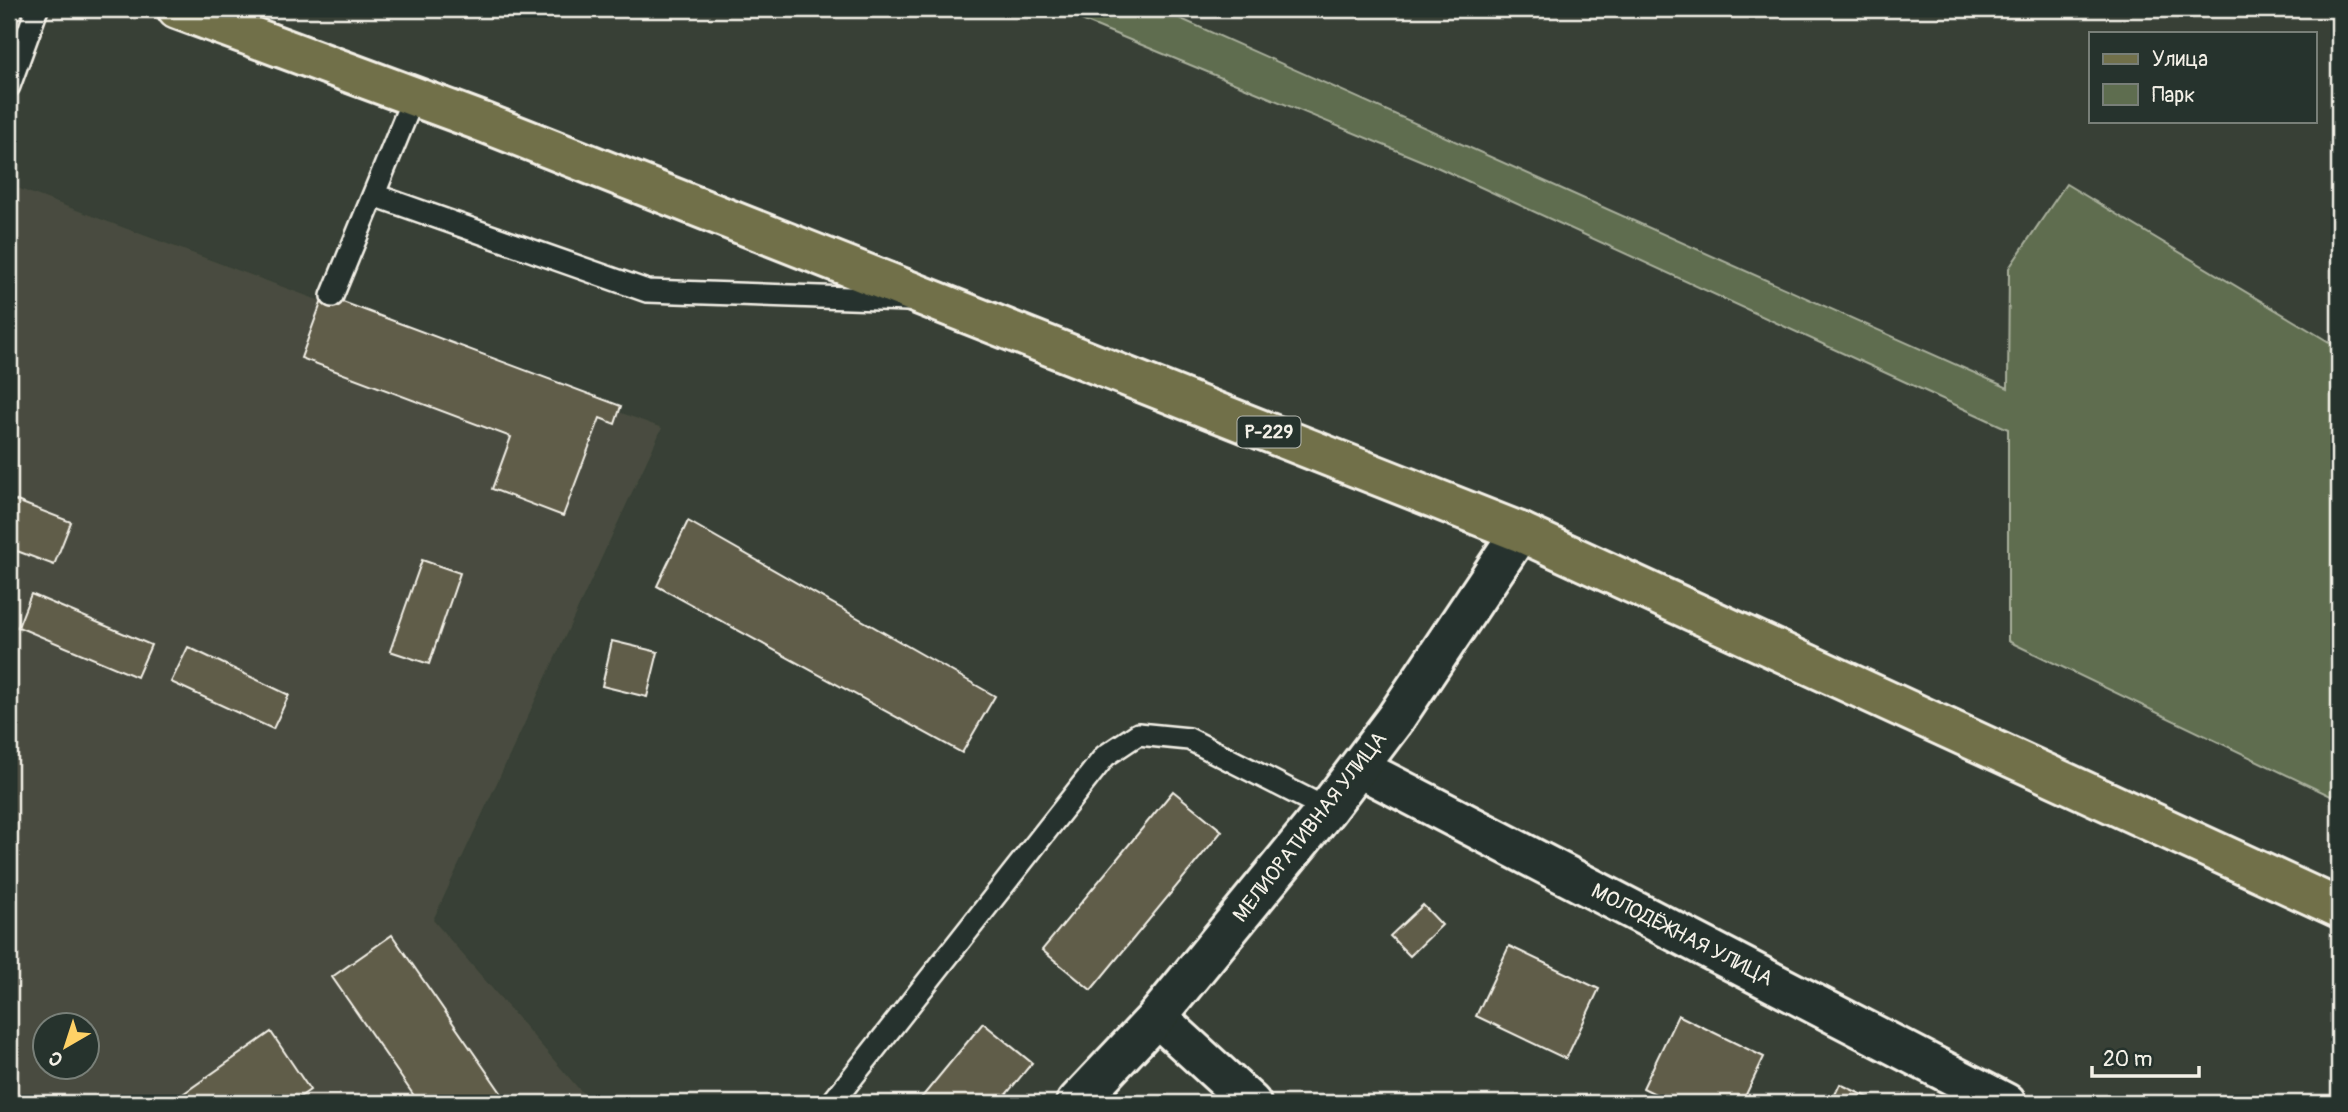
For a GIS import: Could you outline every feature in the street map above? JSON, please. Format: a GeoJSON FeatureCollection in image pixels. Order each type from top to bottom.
{"type":"FeatureCollection","features":[{"type":"Feature","properties":{"kind":"main road","name":"Р-229"},"geometry":{"type":"LineString","coordinates":[[177,9],[414,96],[1520,532],[2339,908]]}},
{"type":"Feature","properties":{"kind":"street","name":"МЕЛИОРАТИВНАЯ УЛИЦА"},"geometry":{"type":"LineString","coordinates":[[1076,1103],[1157,1017],[1359,768],[1395,719],[1520,532]]}},
{"type":"Feature","properties":{"kind":"street","name":"МОЛОДЁЖНАЯ УЛИЦА"},"geometry":{"type":"LineString","coordinates":[[1359,768],[2006,1103]]}},
{"type":"Feature","properties":{"kind":"street"},"geometry":{"type":"LineString","coordinates":[[1157,1017],[1251,1103]]}},
{"type":"Feature","properties":{"kind":"lane"},"geometry":{"type":"LineString","coordinates":[[9,86],[37,9]]}},
{"type":"Feature","properties":{"kind":"lane"},"geometry":{"type":"LineString","coordinates":[[332,296],[414,96]]}},
{"type":"Feature","properties":{"kind":"lane"},"geometry":{"type":"LineString","coordinates":[[374,195],[647,291],[941,302]]}},
{"type":"Feature","properties":{"kind":"lane"},"geometry":{"type":"LineString","coordinates":[[832,1103],[1105,756],[1138,734],[1189,739],[1327,809]]}},
{"type":"Feature","properties":{"kind":"shaded area"},"geometry":{"type":"Polygon","coordinates":[[[9,185],[662,428],[433,920],[591,1103],[9,1103],[9,185]]]}},
{"type":"Feature","properties":{"kind":"green space"},"geometry":{"type":"Polygon","coordinates":[[[1055,9],[1159,9],[2008,388],[2009,268],[2066,184],[2339,348],[2339,800],[2008,641],[2008,429],[1439,168],[1055,9]]]}},
{"type":"Feature","properties":{"kind":"building"},"geometry":{"type":"Polygon","coordinates":[[[324,295],[621,406],[615,424],[600,418],[563,516],[492,489],[511,437],[301,358],[324,295]]]}},
{"type":"Feature","properties":{"kind":"building"},"geometry":{"type":"Polygon","coordinates":[[[9,498],[71,522],[54,565],[9,548],[9,498]]]}},
{"type":"Feature","properties":{"kind":"building"},"geometry":{"type":"Polygon","coordinates":[[[688,521],[995,696],[962,753],[657,586],[688,521]]]}},
{"type":"Feature","properties":{"kind":"building"},"geometry":{"type":"Polygon","coordinates":[[[422,560],[460,573],[429,664],[390,651],[422,560]]]}},
{"type":"Feature","properties":{"kind":"building"},"geometry":{"type":"Polygon","coordinates":[[[31,594],[151,645],[137,677],[18,627],[31,594]]]}},
{"type":"Feature","properties":{"kind":"building"},"geometry":{"type":"Polygon","coordinates":[[[612,641],[658,652],[647,697],[602,686],[612,641]]]}},
{"type":"Feature","properties":{"kind":"building"},"geometry":{"type":"Polygon","coordinates":[[[188,647],[289,695],[273,729],[171,682],[188,647]]]}},
{"type":"Feature","properties":{"kind":"building"},"geometry":{"type":"Polygon","coordinates":[[[1173,791],[1222,831],[1091,990],[1042,950],[1173,791]]]}},
{"type":"Feature","properties":{"kind":"building"},"geometry":{"type":"Polygon","coordinates":[[[1423,905],[1442,925],[1410,956],[1390,936],[1423,905]]]}},
{"type":"Feature","properties":{"kind":"building"},"geometry":{"type":"Polygon","coordinates":[[[392,935],[502,1094],[489,1103],[419,1103],[332,977],[392,935]]]}},
{"type":"Feature","properties":{"kind":"building"},"geometry":{"type":"Polygon","coordinates":[[[1509,946],[1599,989],[1566,1059],[1476,1016],[1509,946]]]}},
{"type":"Feature","properties":{"kind":"building"},"geometry":{"type":"Polygon","coordinates":[[[1678,1015],[1764,1057],[1742,1103],[1674,1103],[1643,1088],[1678,1015]]]}},
{"type":"Feature","properties":{"kind":"building"},"geometry":{"type":"Polygon","coordinates":[[[983,1023],[1032,1063],[999,1103],[917,1103],[983,1023]]]}},
{"type":"Feature","properties":{"kind":"building"},"geometry":{"type":"Polygon","coordinates":[[[271,1032],[310,1090],[291,1103],[170,1103],[271,1032]]]}},
{"type":"Feature","properties":{"kind":"building"},"geometry":{"type":"Polygon","coordinates":[[[1840,1084],[1880,1103],[1831,1103],[1840,1084]]]}}]}
